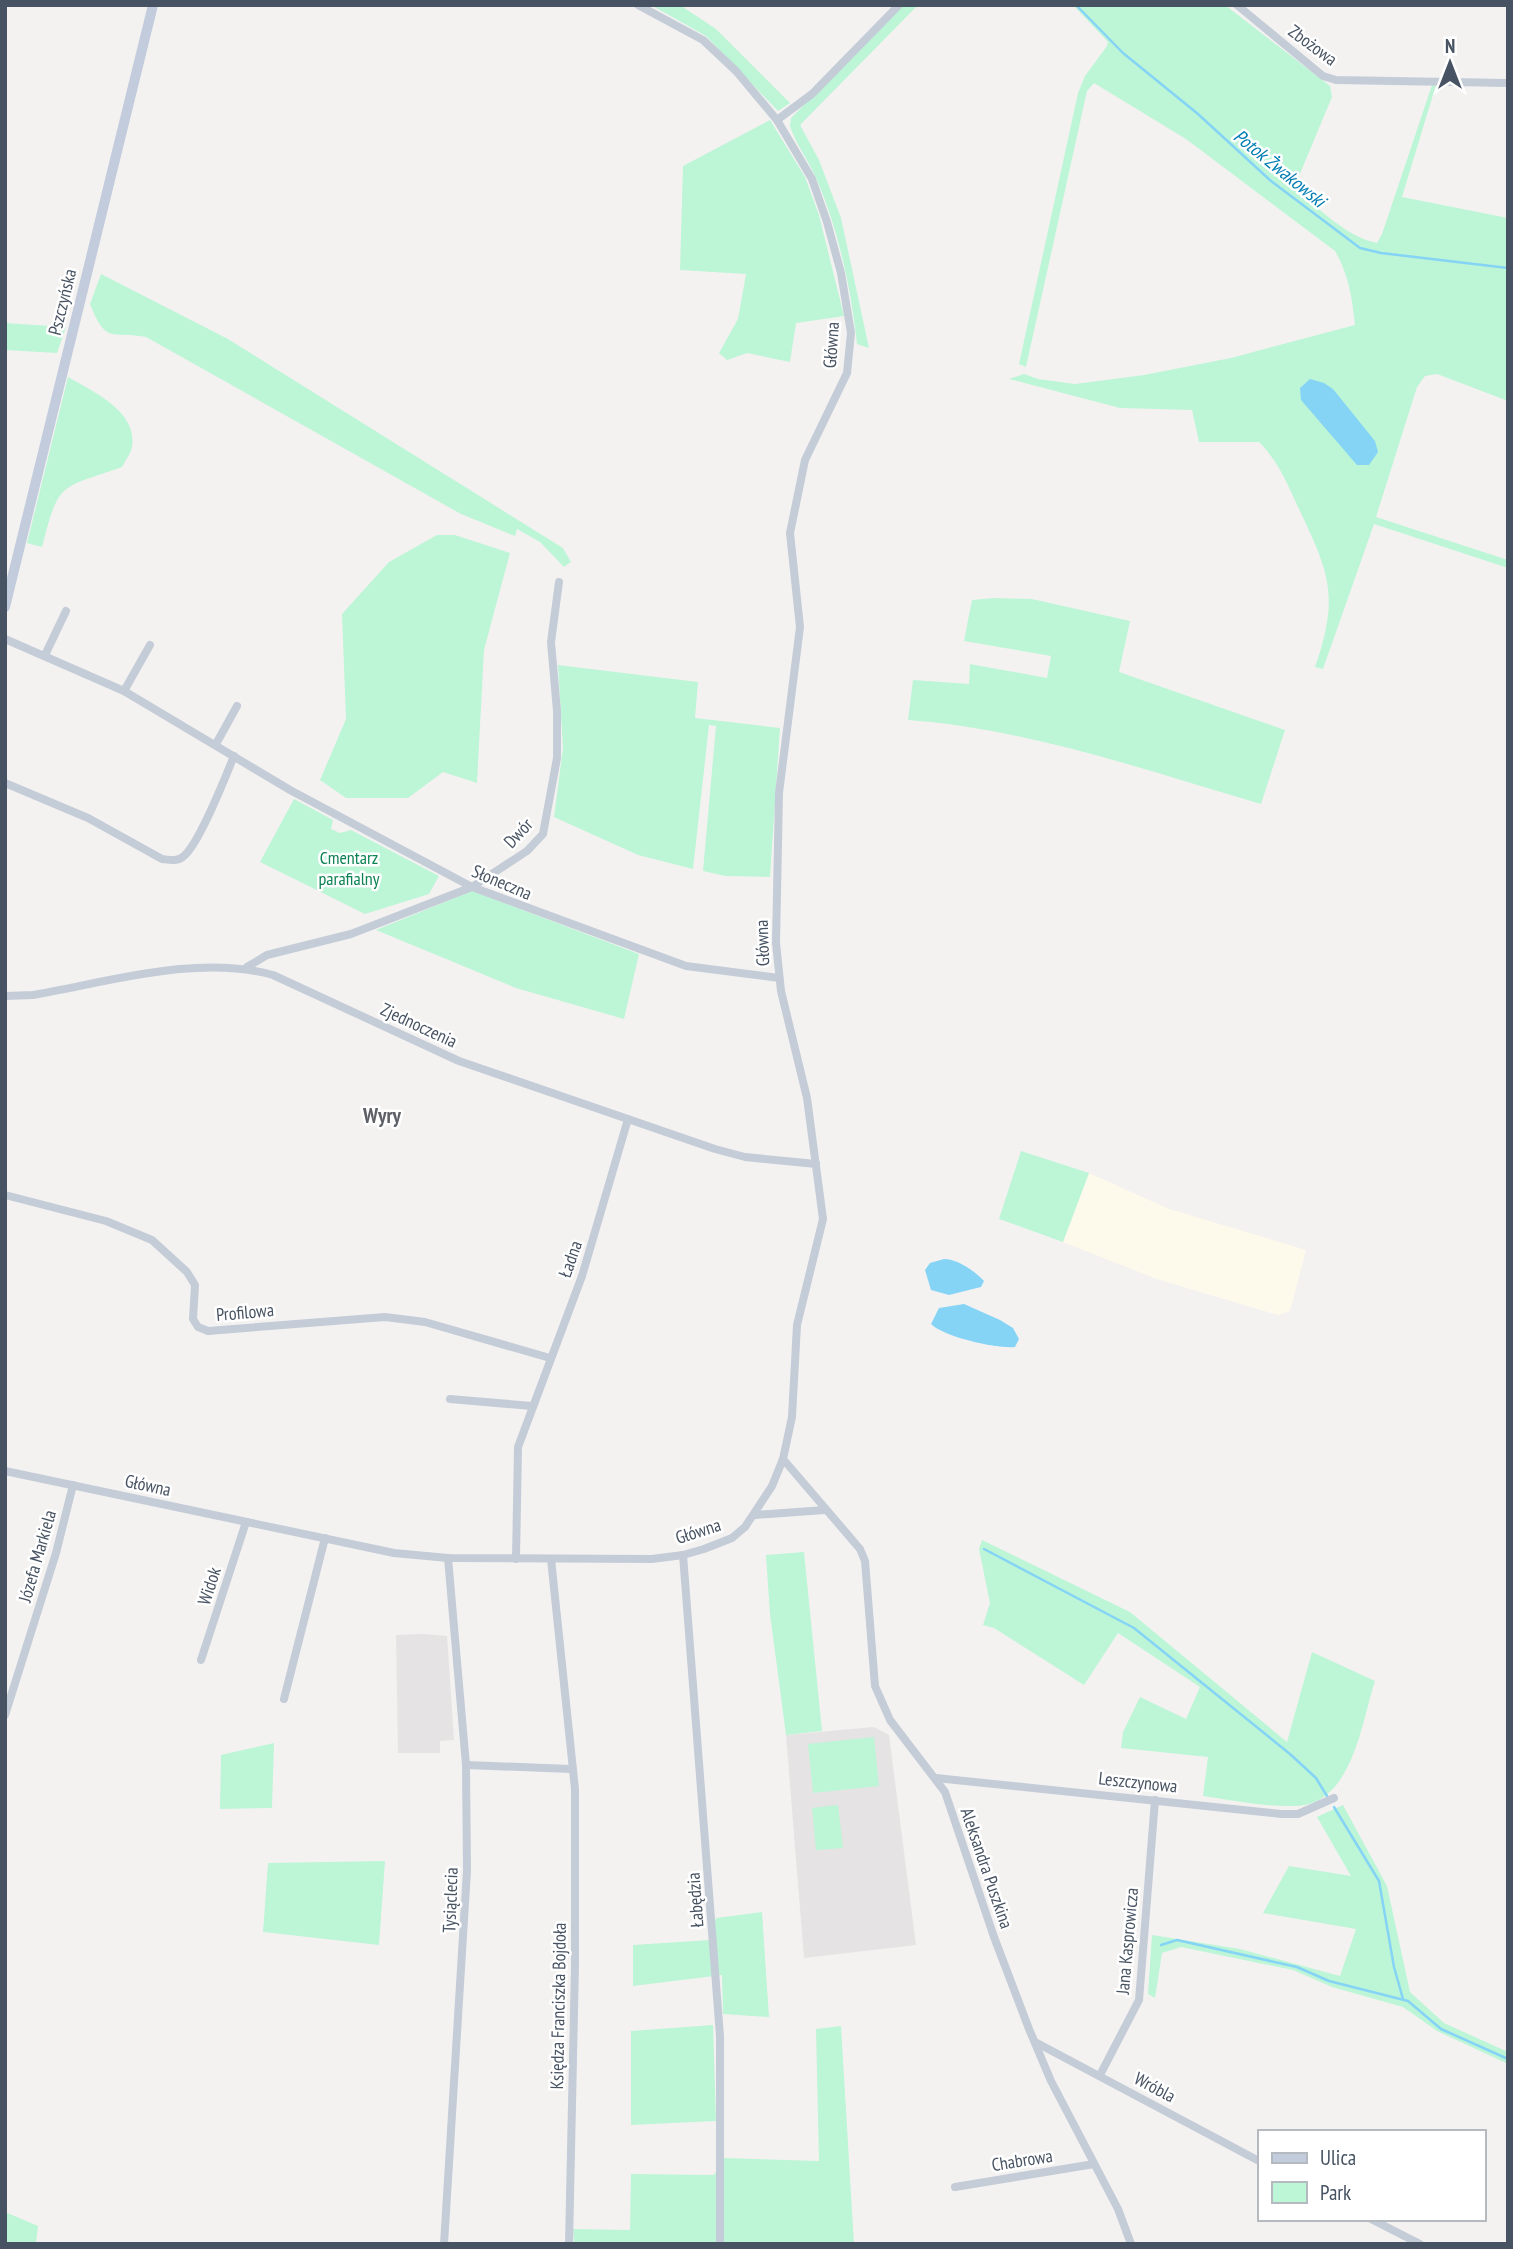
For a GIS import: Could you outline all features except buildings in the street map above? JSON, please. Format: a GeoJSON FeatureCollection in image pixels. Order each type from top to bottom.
{"type":"FeatureCollection","features":[{"type":"Feature","properties":{"kind":"main road","name":"Pszczyńska"},"geometry":{"type":"LineString","coordinates":[[5,607],[152,5]]}},
{"type":"Feature","properties":{"kind":"street","name":"Główna"},"geometry":{"type":"LineString","coordinates":[[5,1471],[394,1553],[448,1558],[551,1559],[683,1555],[732,1538],[755,1515],[783,1459],[792,1417],[797,1325],[823,1219],[807,1098],[779,978],[776,919],[779,793],[800,627],[790,533],[805,460],[847,373],[851,333],[841,273],[827,222],[811,179],[778,120],[736,71],[703,40],[638,5]]}},
{"type":"Feature","properties":{"kind":"street"},"geometry":{"type":"LineString","coordinates":[[778,120],[812,94],[900,5]]}},
{"type":"Feature","properties":{"kind":"street","name":"Zbożowa"},"geometry":{"type":"LineString","coordinates":[[1237,5],[1323,76],[1336,80],[1508,83]]}},
{"type":"Feature","properties":{"kind":"street","name":"Dwór"},"geometry":{"type":"LineString","coordinates":[[247,967],[267,955],[351,934],[472,887],[527,851],[543,834],[557,758],[557,711],[551,642],[559,582]]}},
{"type":"Feature","properties":{"kind":"street"},"geometry":{"type":"LineString","coordinates":[[45,655],[66,611]]}},
{"type":"Feature","properties":{"kind":"street","name":"Słoneczna"},"geometry":{"type":"LineString","coordinates":[[5,639],[124,691],[301,796],[472,887],[686,966],[779,978]]}},
{"type":"Feature","properties":{"kind":"street"},"geometry":{"type":"LineString","coordinates":[[124,691],[150,645]]}},
{"type":"Feature","properties":{"kind":"street"},"geometry":{"type":"LineString","coordinates":[[215,744],[237,706]]}},
{"type":"Feature","properties":{"kind":"street"},"geometry":{"type":"LineString","coordinates":[[5,783],[88,818],[162,859],[173,861],[184,856],[212,808],[234,756]]}},
{"type":"Feature","properties":{"kind":"street","name":"Zjednoczenia"},"geometry":{"type":"LineString","coordinates":[[5,996],[33,995],[207,965],[247,967],[273,975],[459,1061],[745,1157],[816,1164]]}},
{"type":"Feature","properties":{"kind":"street","name":"Ładna"},"geometry":{"type":"LineString","coordinates":[[516,1559],[515,1469],[518,1447],[585,1265],[628,1119]]}},
{"type":"Feature","properties":{"kind":"street","name":"Profilowa"},"geometry":{"type":"LineString","coordinates":[[5,1195],[106,1221],[152,1240],[187,1272],[195,1285],[193,1319],[198,1327],[208,1331],[385,1317],[425,1322],[550,1358]]}},
{"type":"Feature","properties":{"kind":"street"},"geometry":{"type":"LineString","coordinates":[[450,1399],[532,1406]]}},
{"type":"Feature","properties":{"kind":"street","name":"Aleksandra Puszkina"},"geometry":{"type":"LineString","coordinates":[[783,1459],[825,1510],[852,1537],[865,1560],[875,1686],[881,1704],[946,1792],[994,1937],[1035,2042],[1051,2081],[1118,2209],[1131,2244]]}},
{"type":"Feature","properties":{"kind":"street","name":"Józefa Markiela"},"geometry":{"type":"LineString","coordinates":[[6,1712],[56,1553],[73,1485]]}},
{"type":"Feature","properties":{"kind":"street"},"geometry":{"type":"LineString","coordinates":[[755,1515],[825,1510]]}},
{"type":"Feature","properties":{"kind":"street","name":"Widok"},"geometry":{"type":"LineString","coordinates":[[201,1660],[246,1522]]}},
{"type":"Feature","properties":{"kind":"street"},"geometry":{"type":"LineString","coordinates":[[285,1699],[325,1538]]}},
{"type":"Feature","properties":{"kind":"street","name":"Łabędzia"},"geometry":{"type":"LineString","coordinates":[[683,1555],[719,2022],[720,2244]]}},
{"type":"Feature","properties":{"kind":"street","name":"Tysiąclecia"},"geometry":{"type":"LineString","coordinates":[[444,2244],[467,1871],[466,1765],[448,1558]]}},
{"type":"Feature","properties":{"kind":"street","name":"Księdza Franciszka Bojdoła"},"geometry":{"type":"LineString","coordinates":[[551,1559],[576,1850],[569,2244]]}},
{"type":"Feature","properties":{"kind":"street"},"geometry":{"type":"LineString","coordinates":[[466,1765],[571,1769]]}},
{"type":"Feature","properties":{"kind":"street","name":"Leszczynowa"},"geometry":{"type":"LineString","coordinates":[[936,1778],[1281,1814],[1298,1814],[1334,1798]]}},
{"type":"Feature","properties":{"kind":"street","name":"Jana Kasprowicza"},"geometry":{"type":"LineString","coordinates":[[1100,2076],[1139,2000],[1155,1800]]}},
{"type":"Feature","properties":{"kind":"street","name":"Wróbla"},"geometry":{"type":"LineString","coordinates":[[1035,2042],[1258,2160]]}},
{"type":"Feature","properties":{"kind":"street","name":"Chabrowa"},"geometry":{"type":"LineString","coordinates":[[955,2187],[1094,2164]]}},
{"type":"Feature","properties":{"kind":"street"},"geometry":{"type":"LineString","coordinates":[[1375,2221],[1420,2244]]}},
{"type":"Feature","properties":{"kind":"shaded area"},"geometry":{"type":"Polygon","coordinates":[[[1089,1173],[1169,1209],[1306,1250],[1290,1311],[1278,1315],[1157,1279],[1063,1242],[1089,1173]]]}},
{"type":"Feature","properties":{"kind":"shaded area"},"geometry":{"type":"Polygon","coordinates":[[[396,1635],[447,1636],[454,1740],[440,1741],[440,1753],[398,1753],[396,1635]]]}},
{"type":"Feature","properties":{"kind":"shaded area"},"geometry":{"type":"Polygon","coordinates":[[[874,1727],[889,1735],[916,1945],[804,1958],[786,1735],[874,1727]]]}},
{"type":"Feature","properties":{"kind":"green space"},"geometry":{"type":"Polygon","coordinates":[[[651,5],[680,5],[716,29],[790,103],[778,111],[706,36],[651,5]]]}},
{"type":"Feature","properties":{"kind":"green space"},"geometry":{"type":"Polygon","coordinates":[[[903,5],[918,5],[800,125],[819,160],[841,218],[869,348],[857,344],[848,281],[832,220],[817,180],[790,126],[791,118],[903,5]]]}},
{"type":"Feature","properties":{"kind":"green space"},"geometry":{"type":"Polygon","coordinates":[[[1073,5],[1225,5],[1330,86],[1332,97],[1294,188],[1343,228],[1377,243],[1432,85],[1436,85],[1402,197],[1508,218],[1508,401],[1437,374],[1425,376],[1417,387],[1376,517],[1508,560],[1508,568],[1374,524],[1323,669],[1315,667],[1323,642],[1329,602],[1324,567],[1286,481],[1272,457],[1259,442],[1199,442],[1192,410],[1120,408],[1009,379],[1024,374],[1038,379],[1075,384],[1144,375],[1231,358],[1355,325],[1347,278],[1335,251],[1186,139],[1094,83],[1087,91],[1026,367],[1019,364],[1078,93],[1085,76],[1108,42],[1073,5]]]}},
{"type":"Feature","properties":{"kind":"green space"},"geometry":{"type":"Polygon","coordinates":[[[770,120],[805,177],[819,215],[844,316],[796,323],[790,362],[747,353],[727,360],[719,353],[738,319],[746,274],[680,270],[683,166],[770,120]]]}},
{"type":"Feature","properties":{"kind":"green space"},"geometry":{"type":"Polygon","coordinates":[[[101,274],[228,339],[563,548],[571,562],[564,567],[540,542],[517,529],[515,536],[461,514],[146,337],[111,334],[106,331],[90,304],[101,274]]]}},
{"type":"Feature","properties":{"kind":"green space"},"geometry":{"type":"Polygon","coordinates":[[[5,323],[66,327],[57,353],[5,350],[5,323]]]}},
{"type":"Feature","properties":{"kind":"green space"},"geometry":{"type":"Polygon","coordinates":[[[68,377],[100,396],[121,413],[132,434],[132,447],[122,467],[86,479],[65,490],[53,509],[42,547],[27,543],[68,377]]]}},
{"type":"Feature","properties":{"kind":"green space"},"geometry":{"type":"Polygon","coordinates":[[[437,535],[455,535],[510,553],[484,650],[477,783],[443,772],[408,798],[346,798],[320,780],[346,719],[342,614],[389,562],[437,535]]]}},
{"type":"Feature","properties":{"kind":"green space"},"geometry":{"type":"Polygon","coordinates":[[[1032,599],[1130,621],[1119,672],[1285,730],[1261,804],[1042,742],[998,732],[908,720],[913,680],[969,684],[970,664],[1047,678],[1051,656],[964,641],[972,600],[1032,599]]]}},
{"type":"Feature","properties":{"kind":"green space"},"geometry":{"type":"Polygon","coordinates":[[[558,665],[698,682],[695,718],[780,728],[770,877],[725,876],[703,871],[716,726],[709,725],[693,869],[638,855],[554,817],[563,748],[558,665]]]}},
{"type":"Feature","properties":{"kind":"green space","name":"Cmentarz parafialny"},"geometry":{"type":"Polygon","coordinates":[[[294,799],[333,820],[331,829],[340,833],[351,830],[439,876],[429,894],[365,914],[260,862],[294,799]]]}},
{"type":"Feature","properties":{"kind":"green space"},"geometry":{"type":"Polygon","coordinates":[[[472,891],[639,954],[624,1019],[516,988],[376,930],[472,891]]]}},
{"type":"Feature","properties":{"kind":"green space"},"geometry":{"type":"Polygon","coordinates":[[[1021,1151],[1089,1173],[1063,1242],[999,1219],[1021,1151]]]}},
{"type":"Feature","properties":{"kind":"green space"},"geometry":{"type":"Polygon","coordinates":[[[982,1540],[1130,1612],[1287,1742],[1312,1652],[1375,1681],[1359,1739],[1341,1778],[1329,1793],[1314,1802],[1294,1806],[1248,1803],[1203,1796],[1208,1757],[1121,1748],[1123,1732],[1140,1697],[1186,1719],[1200,1687],[1118,1633],[1084,1685],[994,1628],[983,1625],[990,1603],[979,1549],[982,1540]]]}},
{"type":"Feature","properties":{"kind":"green space"},"geometry":{"type":"Polygon","coordinates":[[[804,1552],[822,1731],[786,1735],[770,1614],[766,1555],[804,1552]]]}},
{"type":"Feature","properties":{"kind":"green space"},"geometry":{"type":"Polygon","coordinates":[[[874,1737],[879,1786],[813,1793],[808,1744],[874,1737]]]}},
{"type":"Feature","properties":{"kind":"green space"},"geometry":{"type":"Polygon","coordinates":[[[274,1743],[272,1808],[220,1809],[221,1755],[274,1743]]]}},
{"type":"Feature","properties":{"kind":"green space"},"geometry":{"type":"Polygon","coordinates":[[[838,1805],[843,1848],[816,1850],[812,1808],[838,1805]]]}},
{"type":"Feature","properties":{"kind":"green space"},"geometry":{"type":"Polygon","coordinates":[[[1343,1805],[1387,1886],[1410,1992],[1444,2023],[1508,2052],[1508,2064],[1437,2031],[1403,2007],[1332,1987],[1293,1970],[1181,1947],[1162,1953],[1155,1998],[1148,1994],[1152,1935],[1240,1949],[1340,1976],[1356,1929],[1263,1913],[1289,1866],[1351,1876],[1317,1817],[1343,1805]]]}},
{"type":"Feature","properties":{"kind":"green space"},"geometry":{"type":"Polygon","coordinates":[[[385,1861],[379,1945],[263,1932],[268,1863],[385,1861]]]}},
{"type":"Feature","properties":{"kind":"green space"},"geometry":{"type":"Polygon","coordinates":[[[762,1912],[769,2017],[723,2014],[722,1975],[633,1986],[633,1945],[710,1940],[716,1918],[762,1912]]]}},
{"type":"Feature","properties":{"kind":"green space"},"geometry":{"type":"Polygon","coordinates":[[[713,2025],[716,2121],[631,2125],[631,2031],[713,2025]]]}},
{"type":"Feature","properties":{"kind":"green space"},"geometry":{"type":"Polygon","coordinates":[[[841,2026],[854,2244],[574,2244],[573,2229],[630,2230],[631,2174],[714,2175],[723,2158],[819,2161],[816,2029],[841,2026]]]}},
{"type":"Feature","properties":{"kind":"green space"},"geometry":{"type":"Polygon","coordinates":[[[5,2212],[38,2226],[36,2244],[5,2244],[5,2212]]]}},
{"type":"Feature","properties":{"kind":"water"},"geometry":{"type":"Polygon","coordinates":[[[1310,379],[1333,389],[1375,441],[1378,452],[1369,465],[1357,465],[1301,400],[1300,388],[1310,379]]]}},
{"type":"Feature","properties":{"kind":"water"},"geometry":{"type":"Polygon","coordinates":[[[944,1259],[960,1263],[976,1273],[984,1281],[981,1287],[949,1295],[931,1290],[925,1270],[930,1263],[944,1259]]]}},
{"type":"Feature","properties":{"kind":"water"},"geometry":{"type":"Polygon","coordinates":[[[964,1304],[1013,1328],[1019,1339],[1015,1347],[971,1341],[931,1324],[939,1308],[964,1304]]]}},
{"type":"Feature","properties":{"kind":"waterway","name":"Potok Żwakowski"},"geometry":{"type":"LineString","coordinates":[[1076,5],[1123,53],[1198,114],[1271,181],[1360,248],[1381,253],[1508,268]]}},
{"type":"Feature","properties":{"kind":"waterway"},"geometry":{"type":"LineString","coordinates":[[984,1549],[1134,1628],[1290,1754],[1316,1778],[1327,1796]]}},
{"type":"Feature","properties":{"kind":"waterway"},"geometry":{"type":"LineString","coordinates":[[1334,1807],[1379,1881],[1394,1967],[1403,1999]]}},
{"type":"Feature","properties":{"kind":"waterway"},"geometry":{"type":"LineString","coordinates":[[1161,1945],[1177,1940],[1297,1967],[1329,1981],[1408,2001],[1441,2029],[1508,2059]]}},
{"type":"Feature","properties":{"kind":"district","name":"Wyry"},"geometry":{"type":"Point","coordinates":[382,1115]}}]}
